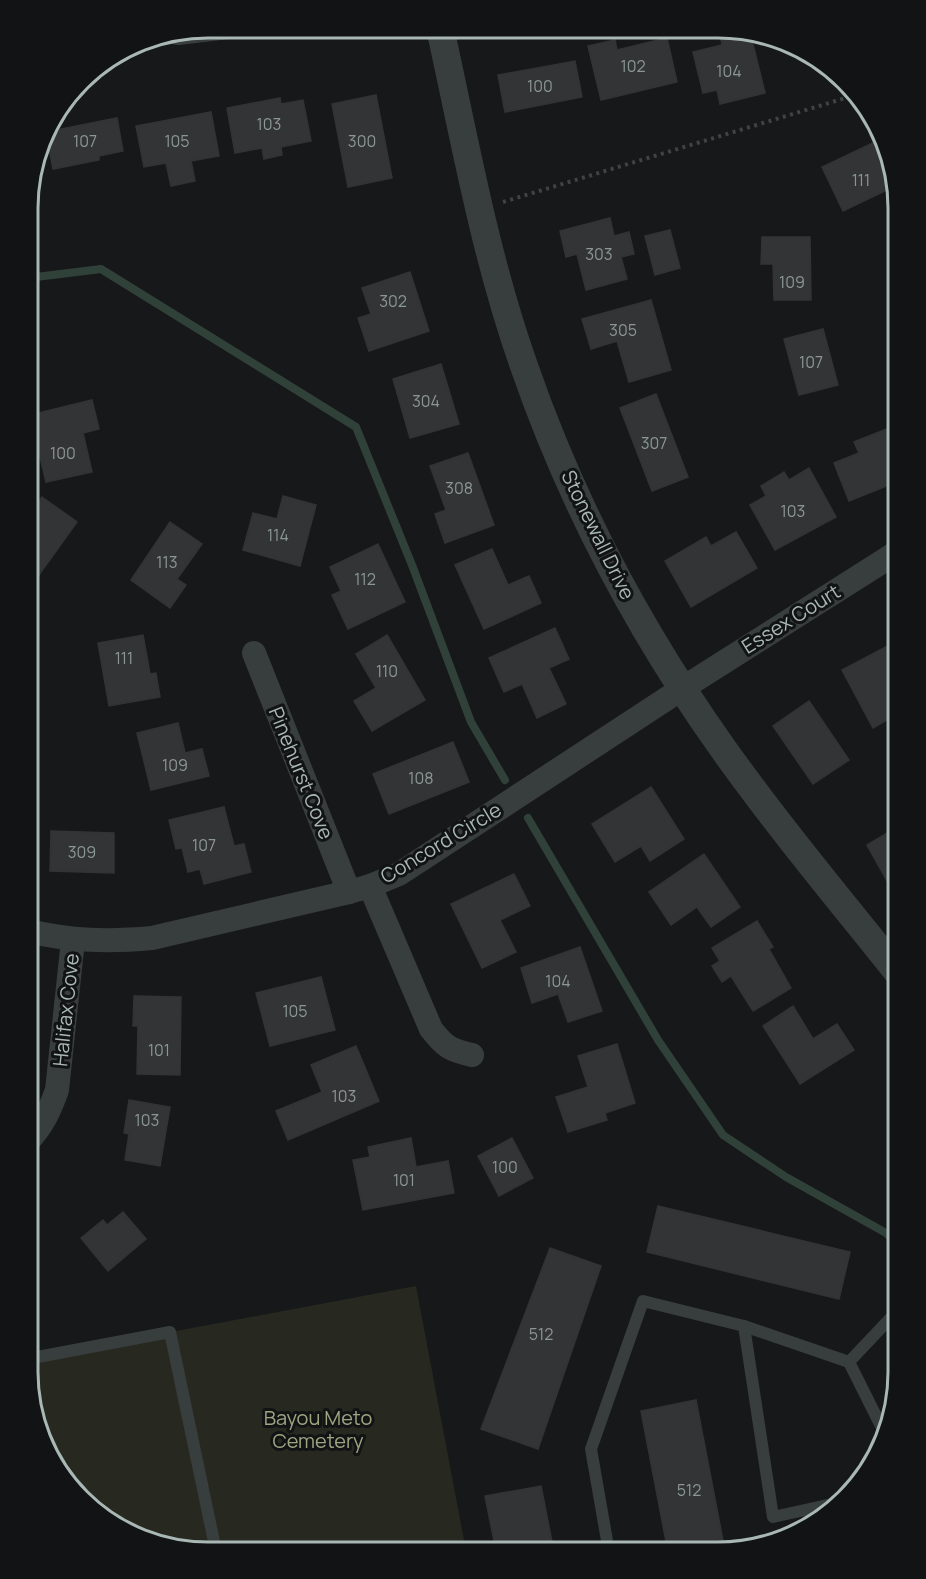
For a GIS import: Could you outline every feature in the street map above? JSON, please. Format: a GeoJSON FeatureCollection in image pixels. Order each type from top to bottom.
{"type":"FeatureCollection","features":[{"type":"Feature","properties":{"kind":"street","name":"Stonewall Drive"},"geometry":{"type":"LineString","coordinates":[[442,38],[493,264],[513,331],[547,429],[598,543],[638,617],[723,749],[788,837],[888,961]]}},
{"type":"Feature","properties":{"kind":"street","name":"Essex Court"},"geometry":{"type":"LineString","coordinates":[[683,688],[888,558]]}},
{"type":"Feature","properties":{"kind":"street","name":"Pinehurst Cove"},"geometry":{"type":"LineString","coordinates":[[254,653],[359,889],[431,1029],[442,1044],[453,1051],[472,1054]]}},
{"type":"Feature","properties":{"kind":"street","name":"Concord Circle"},"geometry":{"type":"LineString","coordinates":[[38,933],[73,940],[121,941],[152,938],[359,889],[399,874],[683,688]]}},
{"type":"Feature","properties":{"kind":"street","name":"Halifax Cove"},"geometry":{"type":"LineString","coordinates":[[38,1130],[57,1090],[73,940]]}},
{"type":"Feature","properties":{"kind":"lane"},"geometry":{"type":"LineString","coordinates":[[607,1542],[591,1449],[643,1301],[744,1326],[849,1362],[880,1424]]}},
{"type":"Feature","properties":{"kind":"lane"},"geometry":{"type":"LineString","coordinates":[[849,1362],[888,1321]]}},
{"type":"Feature","properties":{"kind":"lane"},"geometry":{"type":"LineString","coordinates":[[744,1326],[773,1517],[822,1506]]}},
{"type":"Feature","properties":{"kind":"lane"},"geometry":{"type":"LineString","coordinates":[[38,1357],[170,1332],[214,1542]]}},
{"type":"Feature","properties":{"kind":"path"},"geometry":{"type":"LineString","coordinates":[[481,209],[848,97]]}},
{"type":"Feature","properties":{"kind":"green space","name":"Bayou Meto Cemetery"},"geometry":{"type":"Polygon","coordinates":[[[416,1286],[464,1542],[208,1542],[164,1536],[143,1529],[123,1519],[87,1492],[60,1456],[43,1415],[38,1382],[38,1357],[416,1286]]]}},
{"type":"Feature","properties":{"kind":"building"},"geometry":{"type":"Polygon","coordinates":[[[667,38],[677,82],[601,100],[588,46],[615,40],[617,50],[667,38]]]}},
{"type":"Feature","properties":{"kind":"building"},"geometry":{"type":"Polygon","coordinates":[[[721,38],[752,41],[765,93],[720,104],[717,90],[703,93],[693,52],[722,45],[721,38]]]}},
{"type":"Feature","properties":{"kind":"building"},"geometry":{"type":"Polygon","coordinates":[[[575,61],[582,97],[505,112],[498,75],[575,61]]]}},
{"type":"Feature","properties":{"kind":"building"},"geometry":{"type":"Polygon","coordinates":[[[376,95],[392,178],[348,187],[332,104],[376,95]]]}},
{"type":"Feature","properties":{"kind":"building"},"geometry":{"type":"Polygon","coordinates":[[[280,98],[281,104],[303,100],[311,141],[281,147],[282,155],[264,159],[262,148],[235,153],[227,108],[280,98]]]}},
{"type":"Feature","properties":{"kind":"building"},"geometry":{"type":"Polygon","coordinates":[[[211,112],[219,156],[191,161],[195,181],[171,186],[166,163],[144,167],[136,126],[211,112]]]}},
{"type":"Feature","properties":{"kind":"building"},"geometry":{"type":"Polygon","coordinates":[[[117,118],[123,151],[99,156],[99,160],[53,169],[49,148],[56,130],[117,118]]]}},
{"type":"Feature","properties":{"kind":"building"},"geometry":{"type":"Polygon","coordinates":[[[875,142],[883,164],[887,190],[843,211],[822,167],[875,142]]]}},
{"type":"Feature","properties":{"kind":"building"},"geometry":{"type":"Polygon","coordinates":[[[610,218],[614,236],[629,232],[634,254],[621,257],[627,279],[586,290],[577,254],[566,257],[560,231],[610,218]]]}},
{"type":"Feature","properties":{"kind":"building"},"geometry":{"type":"Polygon","coordinates":[[[670,230],[680,268],[655,275],[645,236],[670,230]]]}},
{"type":"Feature","properties":{"kind":"building"},"geometry":{"type":"Polygon","coordinates":[[[762,237],[810,237],[811,300],[774,300],[773,264],[761,264],[762,237]]]}},
{"type":"Feature","properties":{"kind":"building"},"geometry":{"type":"Polygon","coordinates":[[[410,272],[429,331],[369,351],[358,318],[371,314],[362,288],[410,272]]]}},
{"type":"Feature","properties":{"kind":"building"},"geometry":{"type":"Polygon","coordinates":[[[651,300],[671,370],[629,382],[617,341],[591,349],[582,319],[651,300]]]}},
{"type":"Feature","properties":{"kind":"building"},"geometry":{"type":"Polygon","coordinates":[[[823,329],[838,385],[799,395],[784,339],[823,329]]]}},
{"type":"Feature","properties":{"kind":"building"},"geometry":{"type":"Polygon","coordinates":[[[441,364],[459,424],[410,438],[393,379],[441,364]]]}},
{"type":"Feature","properties":{"kind":"building"},"geometry":{"type":"Polygon","coordinates":[[[656,394],[688,477],[652,491],[620,408],[656,394]]]}},
{"type":"Feature","properties":{"kind":"building"},"geometry":{"type":"Polygon","coordinates":[[[92,400],[99,429],[83,433],[92,472],[46,482],[38,448],[38,413],[92,400]]]}},
{"type":"Feature","properties":{"kind":"building"},"geometry":{"type":"Polygon","coordinates":[[[888,428],[888,485],[849,501],[834,463],[859,453],[854,442],[888,428]]]}},
{"type":"Feature","properties":{"kind":"building"},"geometry":{"type":"Polygon","coordinates":[[[468,453],[494,525],[445,543],[435,514],[446,510],[430,466],[468,453]]]}},
{"type":"Feature","properties":{"kind":"building"},"geometry":{"type":"Polygon","coordinates":[[[809,468],[836,517],[775,550],[750,505],[766,496],[761,486],[784,472],[789,480],[809,468]]]}},
{"type":"Feature","properties":{"kind":"building"},"geometry":{"type":"Polygon","coordinates":[[[283,496],[316,505],[300,566],[243,550],[253,513],[277,519],[283,496]]]}},
{"type":"Feature","properties":{"kind":"building"},"geometry":{"type":"Polygon","coordinates":[[[42,497],[77,522],[38,576],[38,502],[42,497]]]}},
{"type":"Feature","properties":{"kind":"building"},"geometry":{"type":"Polygon","coordinates":[[[170,522],[202,544],[177,579],[186,585],[170,608],[131,580],[170,522]]]}},
{"type":"Feature","properties":{"kind":"building"},"geometry":{"type":"Polygon","coordinates":[[[736,532],[757,568],[691,607],[665,561],[706,537],[711,546],[736,532]]]}},
{"type":"Feature","properties":{"kind":"building"},"geometry":{"type":"Polygon","coordinates":[[[378,544],[405,602],[348,629],[332,595],[341,591],[330,567],[378,544]]]}},
{"type":"Feature","properties":{"kind":"building"},"geometry":{"type":"Polygon","coordinates":[[[492,549],[508,585],[529,576],[541,603],[484,629],[455,565],[492,549]]]}},
{"type":"Feature","properties":{"kind":"building"},"geometry":{"type":"Polygon","coordinates":[[[555,628],[569,659],[549,668],[566,704],[537,718],[522,684],[504,692],[489,658],[555,628]]]}},
{"type":"Feature","properties":{"kind":"building"},"geometry":{"type":"Polygon","coordinates":[[[143,635],[150,674],[156,673],[160,697],[109,706],[98,643],[143,635]]]}},
{"type":"Feature","properties":{"kind":"building"},"geometry":{"type":"Polygon","coordinates":[[[387,635],[425,700],[372,731],[354,701],[376,688],[356,654],[387,635]]]}},
{"type":"Feature","properties":{"kind":"building"},"geometry":{"type":"Polygon","coordinates":[[[888,646],[888,687],[886,688],[888,719],[873,728],[842,670],[888,646]]]}},
{"type":"Feature","properties":{"kind":"building"},"geometry":{"type":"Polygon","coordinates":[[[809,701],[849,760],[813,784],[773,726],[809,701]]]}},
{"type":"Feature","properties":{"kind":"building"},"geometry":{"type":"Polygon","coordinates":[[[178,723],[185,753],[202,749],[209,776],[151,790],[137,733],[178,723]]]}},
{"type":"Feature","properties":{"kind":"building"},"geometry":{"type":"Polygon","coordinates":[[[453,742],[469,782],[389,814],[373,774],[453,742]]]}},
{"type":"Feature","properties":{"kind":"building"},"geometry":{"type":"Polygon","coordinates":[[[651,787],[684,839],[650,861],[641,846],[615,862],[592,824],[651,787]]]}},
{"type":"Feature","properties":{"kind":"building"},"geometry":{"type":"Polygon","coordinates":[[[224,807],[234,846],[244,844],[251,872],[204,884],[200,869],[188,872],[182,848],[176,849],[169,820],[224,807]]]}},
{"type":"Feature","properties":{"kind":"building"},"geometry":{"type":"Polygon","coordinates":[[[51,831],[114,833],[114,873],[50,871],[51,831]]]}},
{"type":"Feature","properties":{"kind":"building"},"geometry":{"type":"Polygon","coordinates":[[[888,833],[888,883],[867,845],[888,833]]]}},
{"type":"Feature","properties":{"kind":"building"},"geometry":{"type":"Polygon","coordinates":[[[704,854],[740,907],[711,927],[697,907],[671,925],[649,892],[704,854]]]}},
{"type":"Feature","properties":{"kind":"building"},"geometry":{"type":"Polygon","coordinates":[[[514,874],[530,906],[500,920],[516,952],[482,968],[451,904],[514,874]]]}},
{"type":"Feature","properties":{"kind":"building"},"geometry":{"type":"Polygon","coordinates":[[[757,921],[773,947],[769,949],[791,988],[753,1011],[731,976],[722,982],[712,966],[720,961],[712,948],[757,921]]]}},
{"type":"Feature","properties":{"kind":"building"},"geometry":{"type":"Polygon","coordinates":[[[580,947],[602,1011],[568,1022],[558,994],[532,1003],[521,968],[580,947]]]}},
{"type":"Feature","properties":{"kind":"building"},"geometry":{"type":"Polygon","coordinates":[[[321,977],[335,1030],[270,1046],[256,993],[321,977]]]}},
{"type":"Feature","properties":{"kind":"building"},"geometry":{"type":"Polygon","coordinates":[[[134,996],[181,997],[180,1075],[137,1074],[138,1026],[133,1026],[134,996]]]}},
{"type":"Feature","properties":{"kind":"building"},"geometry":{"type":"Polygon","coordinates":[[[793,1006],[813,1039],[837,1024],[854,1050],[800,1084],[763,1026],[793,1006]]]}},
{"type":"Feature","properties":{"kind":"building"},"geometry":{"type":"Polygon","coordinates":[[[617,1044],[635,1103],[605,1113],[607,1120],[568,1132],[556,1097],[588,1087],[578,1056],[617,1044]]]}},
{"type":"Feature","properties":{"kind":"building"},"geometry":{"type":"Polygon","coordinates":[[[356,1046],[379,1101],[288,1140],[276,1111],[322,1092],[311,1065],[356,1046]]]}},
{"type":"Feature","properties":{"kind":"building"},"geometry":{"type":"Polygon","coordinates":[[[129,1100],[170,1107],[160,1166],[125,1160],[129,1134],[124,1133],[129,1100]]]}},
{"type":"Feature","properties":{"kind":"building"},"geometry":{"type":"Polygon","coordinates":[[[411,1138],[416,1167],[448,1161],[454,1193],[363,1210],[353,1160],[370,1157],[368,1147],[411,1138]]]}},
{"type":"Feature","properties":{"kind":"building"},"geometry":{"type":"Polygon","coordinates":[[[512,1138],[533,1178],[499,1196],[478,1156],[512,1138]]]}},
{"type":"Feature","properties":{"kind":"building"},"geometry":{"type":"Polygon","coordinates":[[[658,1206],[850,1252],[839,1299],[647,1252],[658,1206]]]}},
{"type":"Feature","properties":{"kind":"building"},"geometry":{"type":"Polygon","coordinates":[[[123,1212],[146,1239],[108,1271],[81,1238],[103,1220],[107,1225],[123,1212]]]}},
{"type":"Feature","properties":{"kind":"building"},"geometry":{"type":"Polygon","coordinates":[[[550,1248],[601,1266],[538,1449],[481,1429],[550,1248]]]}},
{"type":"Feature","properties":{"kind":"building"},"geometry":{"type":"Polygon","coordinates":[[[696,1400],[723,1542],[666,1542],[641,1411],[696,1400]]]}},
{"type":"Feature","properties":{"kind":"building"},"geometry":{"type":"Polygon","coordinates":[[[541,1486],[552,1542],[494,1542],[485,1496],[541,1486]]]}},
{"type":"Feature","properties":{"kind":"waterway"},"geometry":{"type":"LineString","coordinates":[[38,277],[101,269],[356,427],[412,565],[471,722],[505,780]]}},
{"type":"Feature","properties":{"kind":"waterway"},"geometry":{"type":"LineString","coordinates":[[528,818],[658,1040],[723,1135],[786,1177],[888,1235]]}}]}
